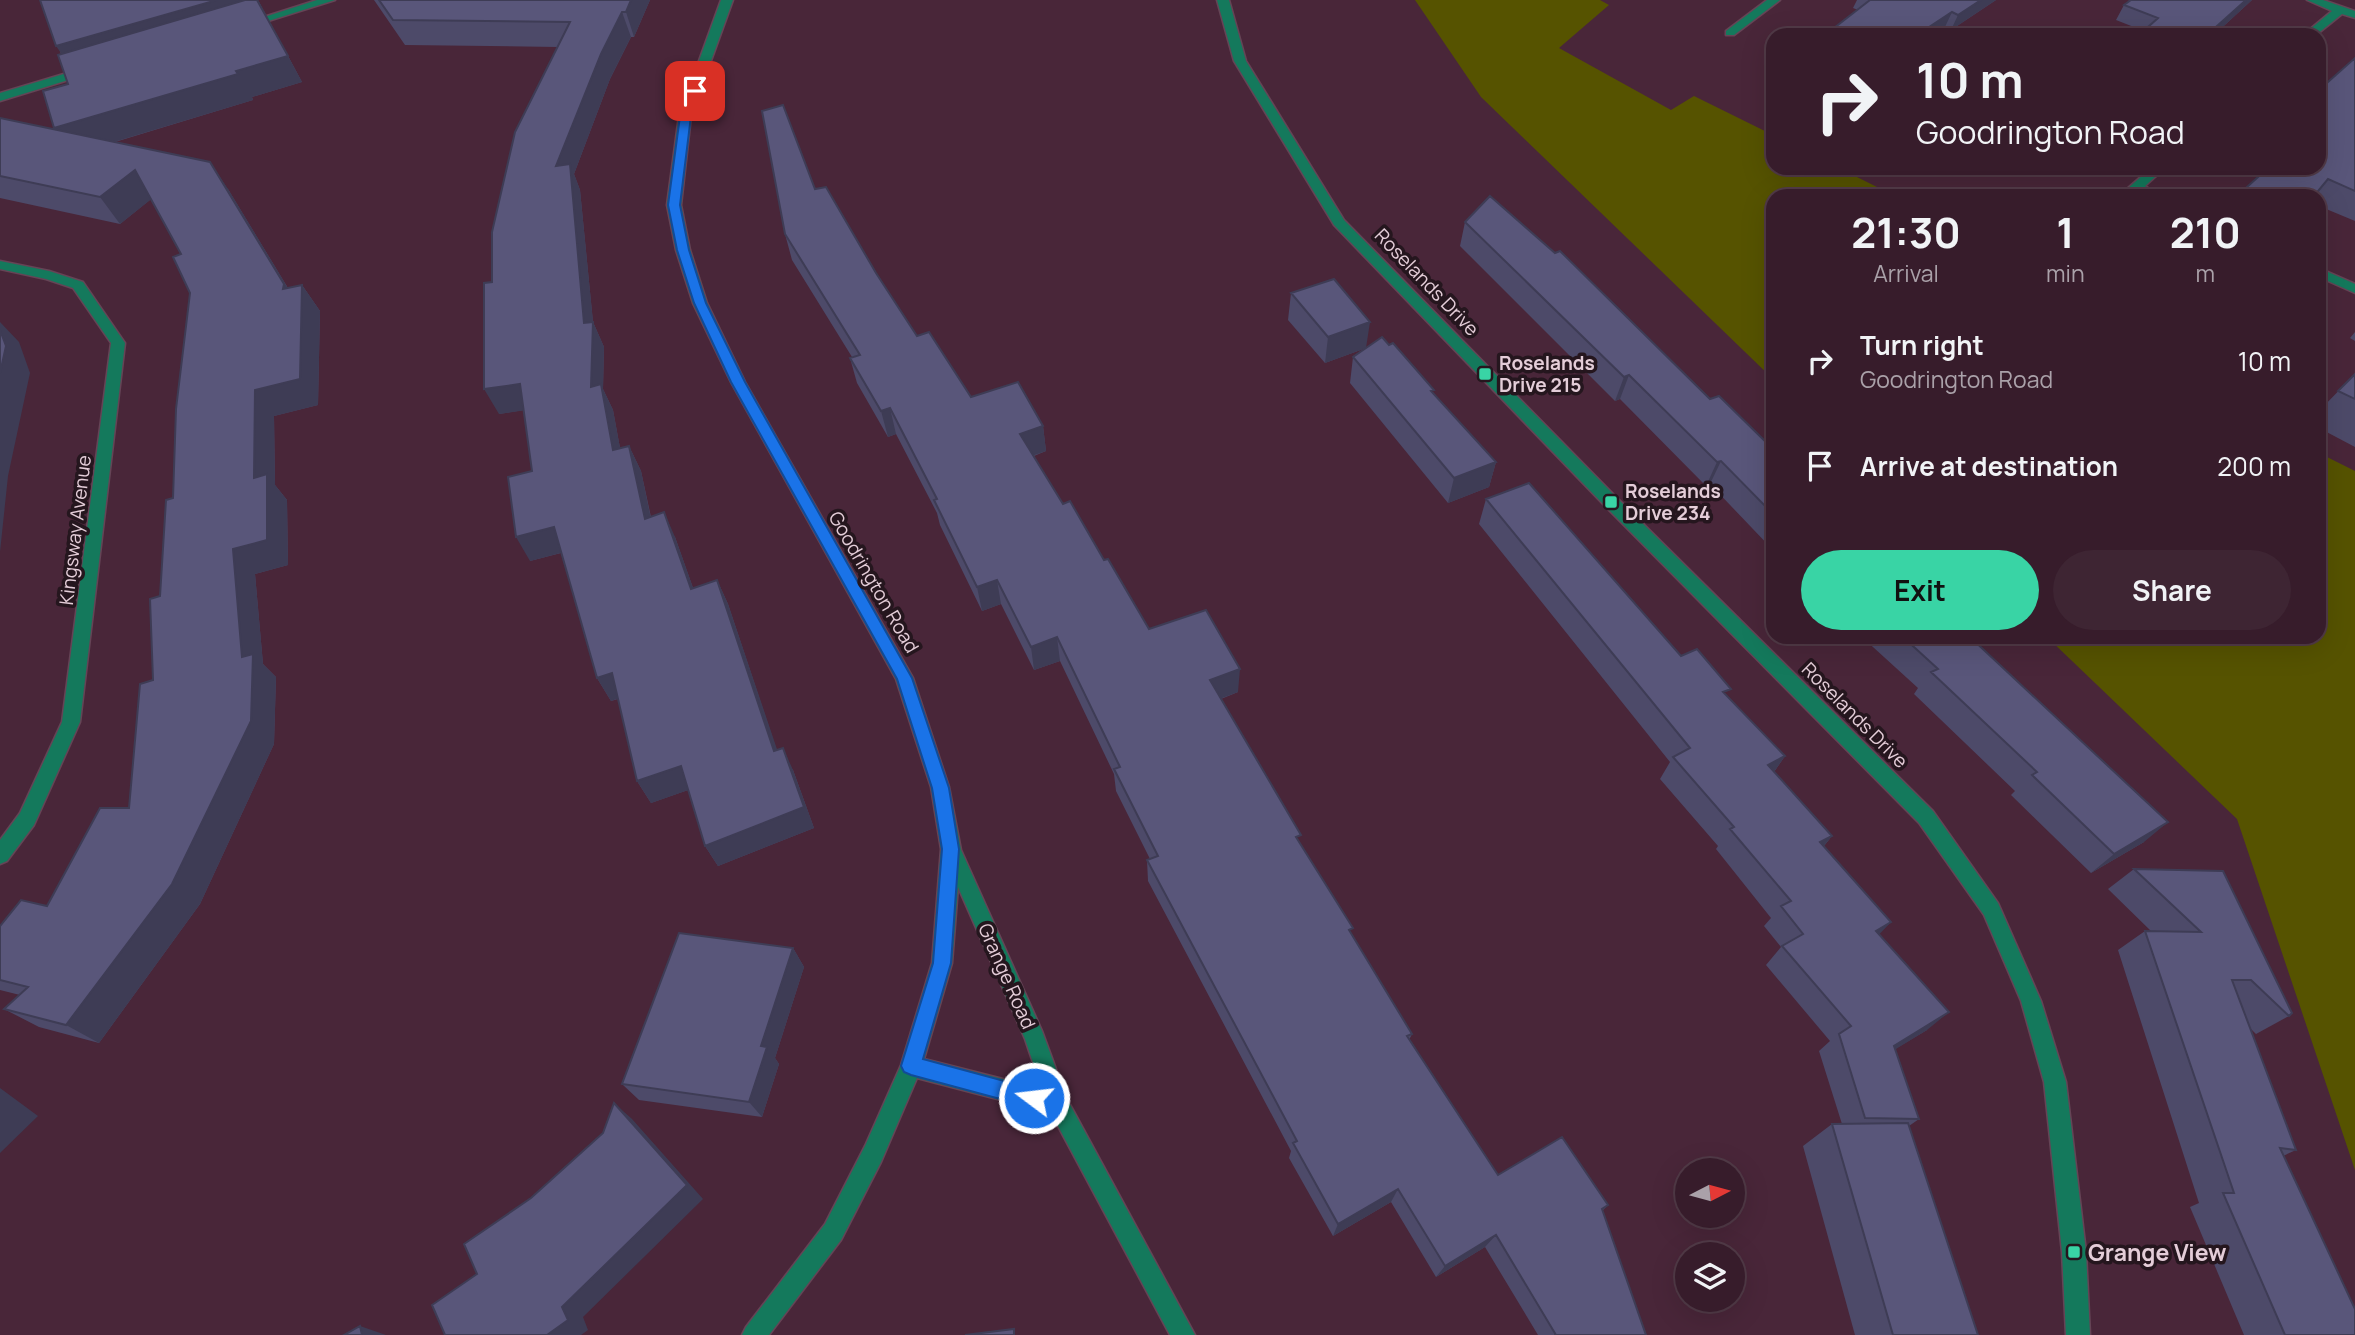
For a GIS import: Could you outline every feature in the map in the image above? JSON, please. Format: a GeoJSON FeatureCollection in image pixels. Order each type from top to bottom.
{"type":"FeatureCollection","features":[{"type":"Feature","properties":{"kind":"street"},"geometry":{"type":"LineString","coordinates":[[237,27],[329,0]]}},
{"type":"Feature","properties":{"kind":"street","name":"Goodrington Road"},"geometry":{"type":"LineString","coordinates":[[727,0],[685,116],[674,205],[683,250],[700,303],[738,382],[904,678],[940,788],[951,849],[942,963],[911,1066],[873,1154],[833,1232],[754,1335]]}},
{"type":"Feature","properties":{"kind":"street","name":"Roselands Drive"},"geometry":{"type":"LineString","coordinates":[[1223,0],[1240,61],[1339,222],[1621,512],[1926,817],[1992,909],[2031,1001],[2055,1082],[2074,1252],[2078,1335]]}},
{"type":"Feature","properties":{"kind":"street"},"geometry":{"type":"LineString","coordinates":[[1730,33],[1774,0]]}},
{"type":"Feature","properties":{"kind":"street"},"geometry":{"type":"LineString","coordinates":[[2313,0],[2355,15]]}},
{"type":"Feature","properties":{"kind":"street"},"geometry":{"type":"LineString","coordinates":[[2318,28],[2340,10]]}},
{"type":"Feature","properties":{"kind":"street"},"geometry":{"type":"LineString","coordinates":[[0,97],[105,66]]}},
{"type":"Feature","properties":{"kind":"street"},"geometry":{"type":"LineString","coordinates":[[2138,188],[2152,175]]}},
{"type":"Feature","properties":{"kind":"street","name":"Kingsway Avenue"},"geometry":{"type":"LineString","coordinates":[[0,265],[49,275],[78,285],[118,343],[71,722],[27,819],[0,855]]}},
{"type":"Feature","properties":{"kind":"street"},"geometry":{"type":"LineString","coordinates":[[2326,275],[2355,289]]}},
{"type":"Feature","properties":{"kind":"street","name":"Grange Road"},"geometry":{"type":"LineString","coordinates":[[951,849],[1035,1038],[1058,1104],[1183,1335]]}},
{"type":"Feature","properties":{"kind":"street"},"geometry":{"type":"LineString","coordinates":[[911,1066],[1058,1104]]}},
{"type":"Feature","properties":{"kind":"shaded area"},"geometry":{"type":"Polygon","coordinates":[[[1415,0],[1600,0],[1609,5],[1559,48],[1671,110],[1694,96],[1766,132],[1766,175],[1853,175],[1881,189],[1766,189],[1766,372],[1481,97],[1415,0]]]}},
{"type":"Feature","properties":{"kind":"shaded area"},"geometry":{"type":"Polygon","coordinates":[[[2326,456],[2355,471],[2355,1170],[2237,819],[2054,644],[2326,644],[2326,456]]]}},
{"type":"Feature","properties":{"kind":"building"},"geometry":{"type":"Polygon","coordinates":[[[40,0],[217,0],[56,46],[40,0]]]}},
{"type":"Feature","properties":{"kind":"building"},"geometry":{"type":"Polygon","coordinates":[[[245,0],[257,0],[288,56],[236,71],[238,74],[54,128],[43,91],[68,84],[58,55],[245,0]]]}},
{"type":"Feature","properties":{"kind":"building"},"geometry":{"type":"Polygon","coordinates":[[[379,0],[631,0],[601,54],[556,166],[570,164],[584,323],[593,322],[591,387],[601,384],[613,450],[629,446],[645,519],[664,512],[691,589],[717,580],[774,751],[783,748],[804,807],[705,846],[681,766],[637,781],[612,673],[597,678],[554,527],[516,537],[508,477],[532,471],[520,384],[484,389],[484,283],[492,282],[492,232],[515,132],[570,22],[393,20],[379,0]]]}},
{"type":"Feature","properties":{"kind":"building"},"geometry":{"type":"Polygon","coordinates":[[[1870,0],[1981,0],[1958,15],[1952,12],[1928,28],[1834,28],[1870,0]]]}},
{"type":"Feature","properties":{"kind":"building"},"geometry":{"type":"Polygon","coordinates":[[[2131,0],[2246,0],[2215,28],[2147,28],[2158,18],[2124,5],[2131,0]]]}},
{"type":"Feature","properties":{"kind":"building"},"geometry":{"type":"Polygon","coordinates":[[[2355,58],[2355,191],[2328,179],[2320,189],[2245,189],[2260,175],[2326,175],[2326,84],[2355,58]]]}},
{"type":"Feature","properties":{"kind":"building"},"geometry":{"type":"Polygon","coordinates":[[[783,105],[815,189],[826,187],[876,273],[917,336],[929,332],[971,397],[1018,382],[1043,426],[1020,434],[1063,504],[1070,501],[1149,629],[1206,610],[1240,669],[1210,680],[1301,835],[1296,837],[1353,928],[1349,930],[1412,1034],[1407,1036],[1498,1175],[1562,1137],[1608,1205],[1602,1209],[1646,1335],[1556,1335],[1496,1235],[1445,1266],[1398,1189],[1338,1224],[1293,1143],[1297,1141],[1147,860],[1158,856],[1114,769],[1120,767],[1057,637],[1031,647],[997,580],[977,587],[934,500],[937,499],[890,408],[881,411],[850,358],[860,355],[785,234],[762,111],[783,105]]]}},
{"type":"Feature","properties":{"kind":"building"},"geometry":{"type":"Polygon","coordinates":[[[0,118],[210,162],[284,284],[283,289],[302,285],[300,379],[255,390],[254,478],[267,474],[267,540],[233,549],[242,657],[253,654],[251,721],[172,884],[66,1025],[4,1009],[28,987],[0,980],[0,926],[21,900],[47,906],[100,808],[129,808],[140,684],[153,680],[150,599],[160,596],[166,500],[173,498],[176,409],[190,293],[173,257],[181,254],[135,170],[100,197],[0,176],[0,118]]]}},
{"type":"Feature","properties":{"kind":"building"},"geometry":{"type":"Polygon","coordinates":[[[1490,196],[1555,253],[1560,251],[1710,399],[1719,396],[1766,442],[1766,507],[1629,375],[1624,377],[1465,222],[1490,196]]]}},
{"type":"Feature","properties":{"kind":"building"},"geometry":{"type":"Polygon","coordinates":[[[1334,279],[1370,322],[1328,337],[1291,293],[1334,279]]]}},
{"type":"Feature","properties":{"kind":"building"},"geometry":{"type":"Polygon","coordinates":[[[0,330],[6,346],[0,373],[0,330]]]}},
{"type":"Feature","properties":{"kind":"building"},"geometry":{"type":"Polygon","coordinates":[[[1382,337],[1389,345],[1393,343],[1434,390],[1431,391],[1496,462],[1454,478],[1353,357],[1382,337]]]}},
{"type":"Feature","properties":{"kind":"building"},"geometry":{"type":"Polygon","coordinates":[[[2355,374],[2355,399],[2338,391],[2355,374]]]}},
{"type":"Feature","properties":{"kind":"building"},"geometry":{"type":"Polygon","coordinates":[[[1529,483],[1681,656],[1697,649],[1731,689],[1723,692],[1785,756],[1768,765],[1832,836],[1820,842],[1891,922],[1876,931],[1949,1012],[1894,1046],[1919,1119],[1865,1118],[1839,1034],[1851,1026],[1782,946],[1803,934],[1781,906],[1791,901],[1730,829],[1734,827],[1673,757],[1690,748],[1486,499],[1529,483]]]}},
{"type":"Feature","properties":{"kind":"building"},"geometry":{"type":"Polygon","coordinates":[[[1911,644],[1977,644],[2168,822],[2114,854],[2032,775],[2037,772],[1931,672],[1938,669],[1911,644]]]}},
{"type":"Feature","properties":{"kind":"building"},"geometry":{"type":"Polygon","coordinates":[[[2134,869],[2223,871],[2292,1013],[2289,1016],[2251,980],[2232,980],[2296,1150],[2280,1148],[2355,1309],[2355,1335],[2285,1335],[2223,1193],[2234,1193],[2145,931],[2201,932],[2134,869]]]}},
{"type":"Feature","properties":{"kind":"building"},"geometry":{"type":"Polygon","coordinates":[[[679,933],[793,948],[761,1046],[767,1047],[749,1102],[622,1084],[679,933]]]}},
{"type":"Feature","properties":{"kind":"building"},"geometry":{"type":"Polygon","coordinates":[[[614,1103],[687,1185],[562,1307],[568,1320],[547,1335],[445,1335],[432,1305],[477,1274],[464,1244],[531,1198],[603,1133],[614,1103]]]}},
{"type":"Feature","properties":{"kind":"building"},"geometry":{"type":"Polygon","coordinates":[[[1908,1123],[1978,1335],[1893,1335],[1832,1124],[1908,1123]]]}},
{"type":"Feature","properties":{"kind":"building"},"geometry":{"type":"Polygon","coordinates":[[[360,1326],[362,1335],[344,1335],[360,1326]]]}},
{"type":"Feature","properties":{"kind":"building"},"geometry":{"type":"Polygon","coordinates":[[[1014,1329],[1014,1335],[965,1335],[1014,1329]]]}},
{"type":"Feature","properties":{"kind":"place","name":"Roselands Drive 215"},"geometry":{"type":"Point","coordinates":[1485,374]}},
{"type":"Feature","properties":{"kind":"place","name":"Roselands Drive 234"},"geometry":{"type":"Point","coordinates":[1611,502]}},
{"type":"Feature","properties":{"kind":"place","name":"Grange View"},"geometry":{"type":"Point","coordinates":[2074,1252]}},
{"type":"Feature","properties":{"kind":"route"},"geometry":{"type":"LineString","coordinates":[[695,91],[685,116],[674,205],[683,250],[700,303],[738,382],[904,678],[940,788],[951,849],[942,963],[911,1066],[1034,1098]]}}]}
